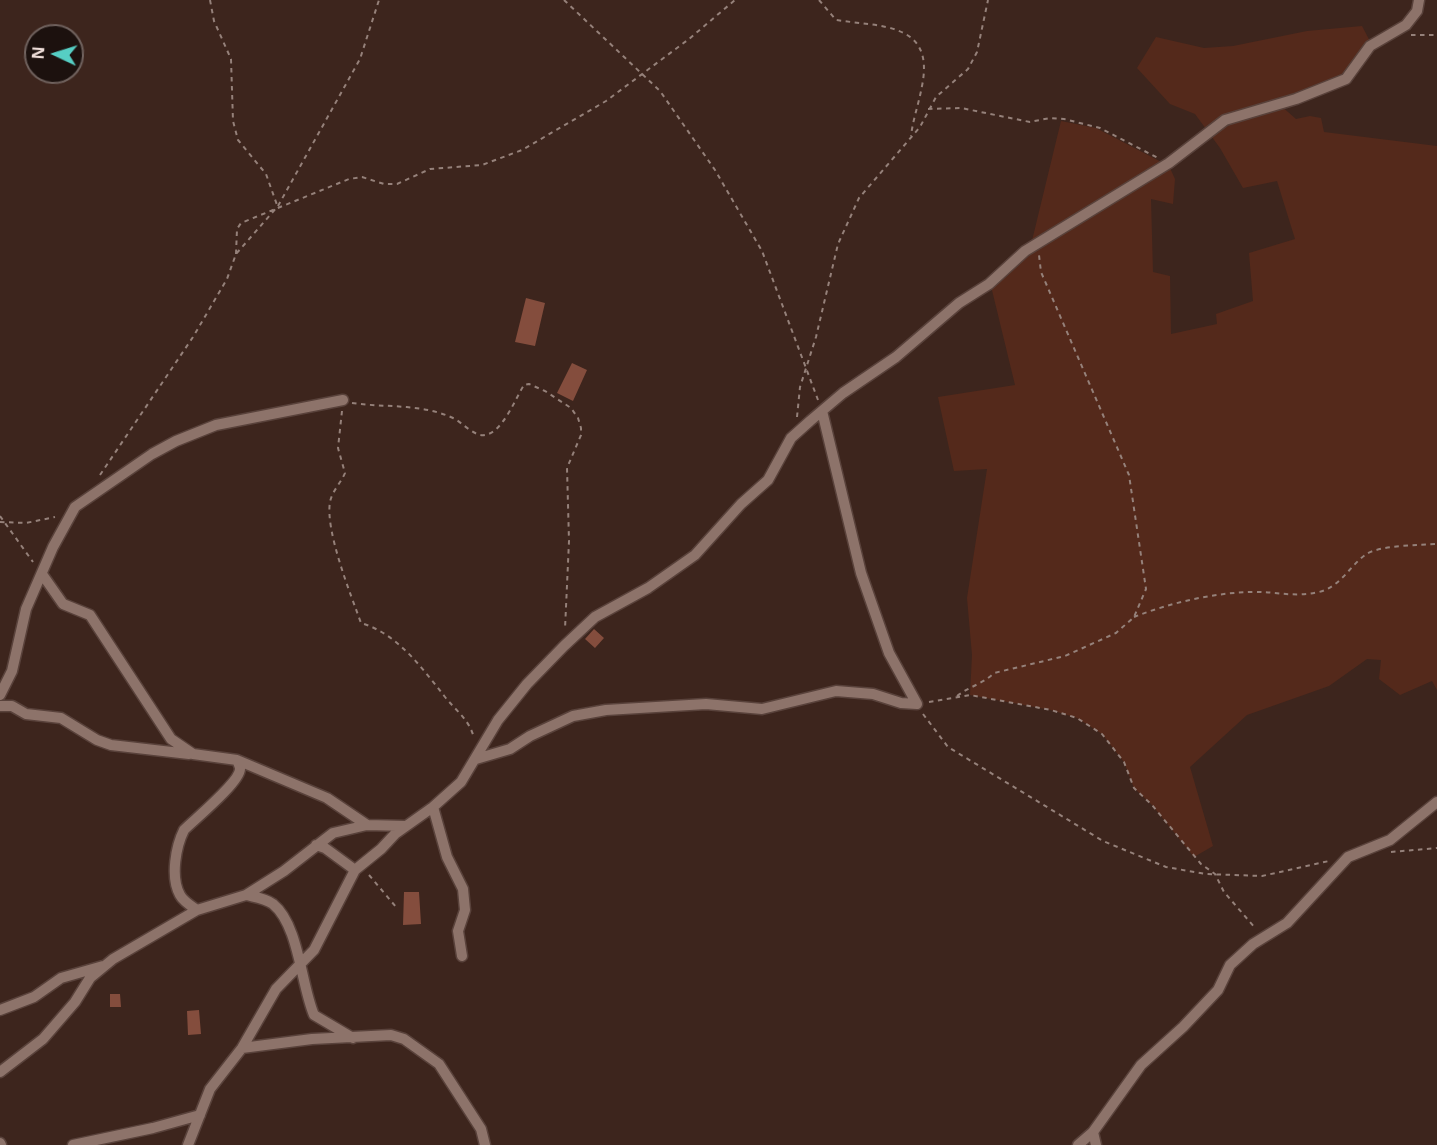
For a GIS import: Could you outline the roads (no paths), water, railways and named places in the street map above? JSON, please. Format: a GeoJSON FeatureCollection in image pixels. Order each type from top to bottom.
{"type":"FeatureCollection","features":[{"type":"Feature","properties":{"kind":"street"},"geometry":{"type":"LineString","coordinates":[[188,1145],[210,1089],[242,1048],[276,989],[314,950],[355,870],[461,782],[498,720],[527,684],[595,617],[648,588],[695,555],[741,504],[768,480],[791,438],[843,393],[896,357],[959,303],[983,288],[1037,244],[1169,163],[1225,120],[1296,99],[1346,79],[1370,46],[1406,25],[1415,14],[1419,0]]}},
{"type":"Feature","properties":{"kind":"street"},"geometry":{"type":"LineString","coordinates":[[0,696],[12,671],[26,609],[75,507],[152,454],[216,425],[343,400]]}},
{"type":"Feature","properties":{"kind":"street"},"geometry":{"type":"LineString","coordinates":[[476,759],[510,750],[530,736],[573,716],[606,710],[706,704],[762,709],[837,691],[873,694],[901,703],[917,704],[889,653],[861,573],[822,411]]}},
{"type":"Feature","properties":{"kind":"street"},"geometry":{"type":"LineString","coordinates":[[42,574],[63,604],[90,615],[115,656],[133,677],[168,735],[193,754]]}},
{"type":"Feature","properties":{"kind":"street"},"geometry":{"type":"LineString","coordinates":[[0,706],[12,706],[26,714],[61,718],[97,740],[111,744],[237,760],[327,798],[367,825]]}},
{"type":"Feature","properties":{"kind":"street"},"geometry":{"type":"LineString","coordinates":[[197,910],[180,897],[176,879],[179,844],[184,830],[238,777],[240,770],[237,760]]}},
{"type":"Feature","properties":{"kind":"street"},"geometry":{"type":"LineString","coordinates":[[1078,1145],[1093,1132],[1142,1065],[1218,990],[1230,965],[1287,923],[1348,857],[1389,840],[1437,802]]}},
{"type":"Feature","properties":{"kind":"street"},"geometry":{"type":"LineString","coordinates":[[433,807],[447,857],[463,890],[465,910],[458,931],[462,956]]}},
{"type":"Feature","properties":{"kind":"street"},"geometry":{"type":"LineString","coordinates":[[0,1072],[43,1039],[75,1002],[90,978],[197,910],[246,895],[284,871],[333,833],[367,825],[406,826]]}},
{"type":"Feature","properties":{"kind":"street"},"geometry":{"type":"LineString","coordinates":[[316,845],[325,848],[355,870]]}},
{"type":"Feature","properties":{"kind":"street"},"geometry":{"type":"LineString","coordinates":[[246,895],[268,902],[280,912],[296,945],[314,1015],[353,1038]]}},
{"type":"Feature","properties":{"kind":"street"},"geometry":{"type":"LineString","coordinates":[[0,1010],[33,997],[61,978],[108,965]]}},
{"type":"Feature","properties":{"kind":"street"},"geometry":{"type":"LineString","coordinates":[[242,1048],[312,1039],[391,1035],[404,1039],[439,1064],[481,1129],[484,1145]]}},
{"type":"Feature","properties":{"kind":"street"},"geometry":{"type":"LineString","coordinates":[[73,1145],[153,1128],[200,1115]]}},
{"type":"Feature","properties":{"kind":"street"},"geometry":{"type":"LineString","coordinates":[[1093,1132],[1096,1145]]}}]}
